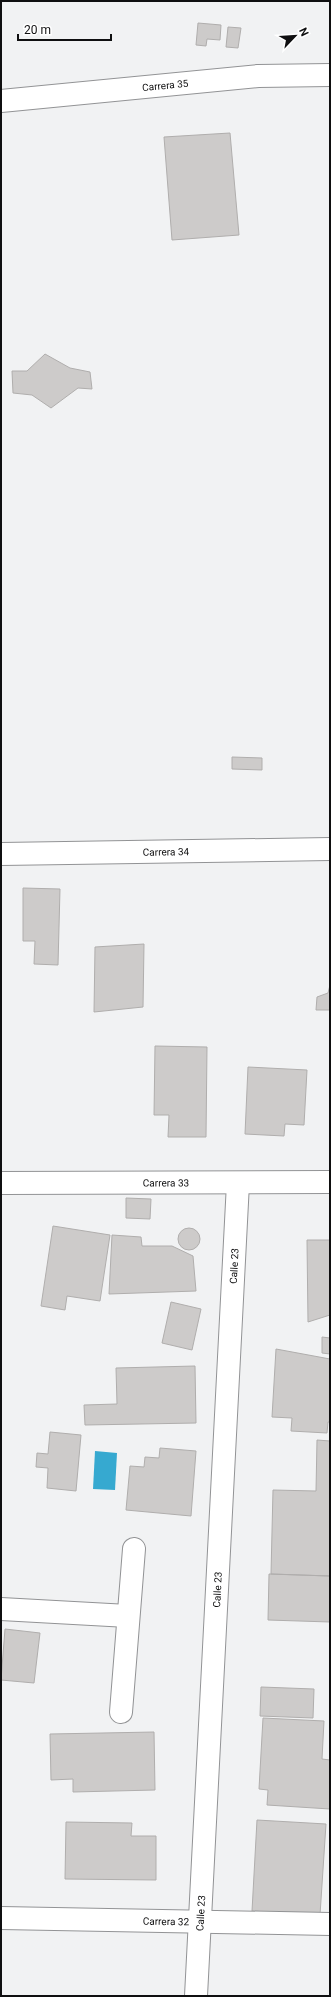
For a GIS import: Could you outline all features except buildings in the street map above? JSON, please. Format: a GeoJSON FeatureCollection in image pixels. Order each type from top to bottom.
{"type":"FeatureCollection","features":[{"type":"Feature","properties":{"kind":"street","name":"Carrera 35"},"geometry":{"type":"LineString","coordinates":[[1,101],[258,76],[330,75]]}},
{"type":"Feature","properties":{"kind":"street","name":"Carrera 34"},"geometry":{"type":"LineString","coordinates":[[1,854],[330,850]]}},
{"type":"Feature","properties":{"kind":"street","name":"Carrera 33"},"geometry":{"type":"LineString","coordinates":[[1,1183],[330,1182]]}},
{"type":"Feature","properties":{"kind":"street","name":"Calle 23"},"geometry":{"type":"LineString","coordinates":[[196,1996],[201,1923],[238,1183]]}},
{"type":"Feature","properties":{"kind":"street"},"geometry":{"type":"LineString","coordinates":[[121,1712],[134,1549]]}},
{"type":"Feature","properties":{"kind":"street"},"geometry":{"type":"LineString","coordinates":[[1,1610],[128,1616]]}},
{"type":"Feature","properties":{"kind":"street","name":"Carrera 32"},"geometry":{"type":"LineString","coordinates":[[1,1918],[201,1923],[330,1924]]}},
{"type":"Feature","properties":{"kind":"water"},"geometry":{"type":"Polygon","coordinates":[[[95,1451],[117,1453],[115,1490],[93,1489],[95,1451]]]}}]}
